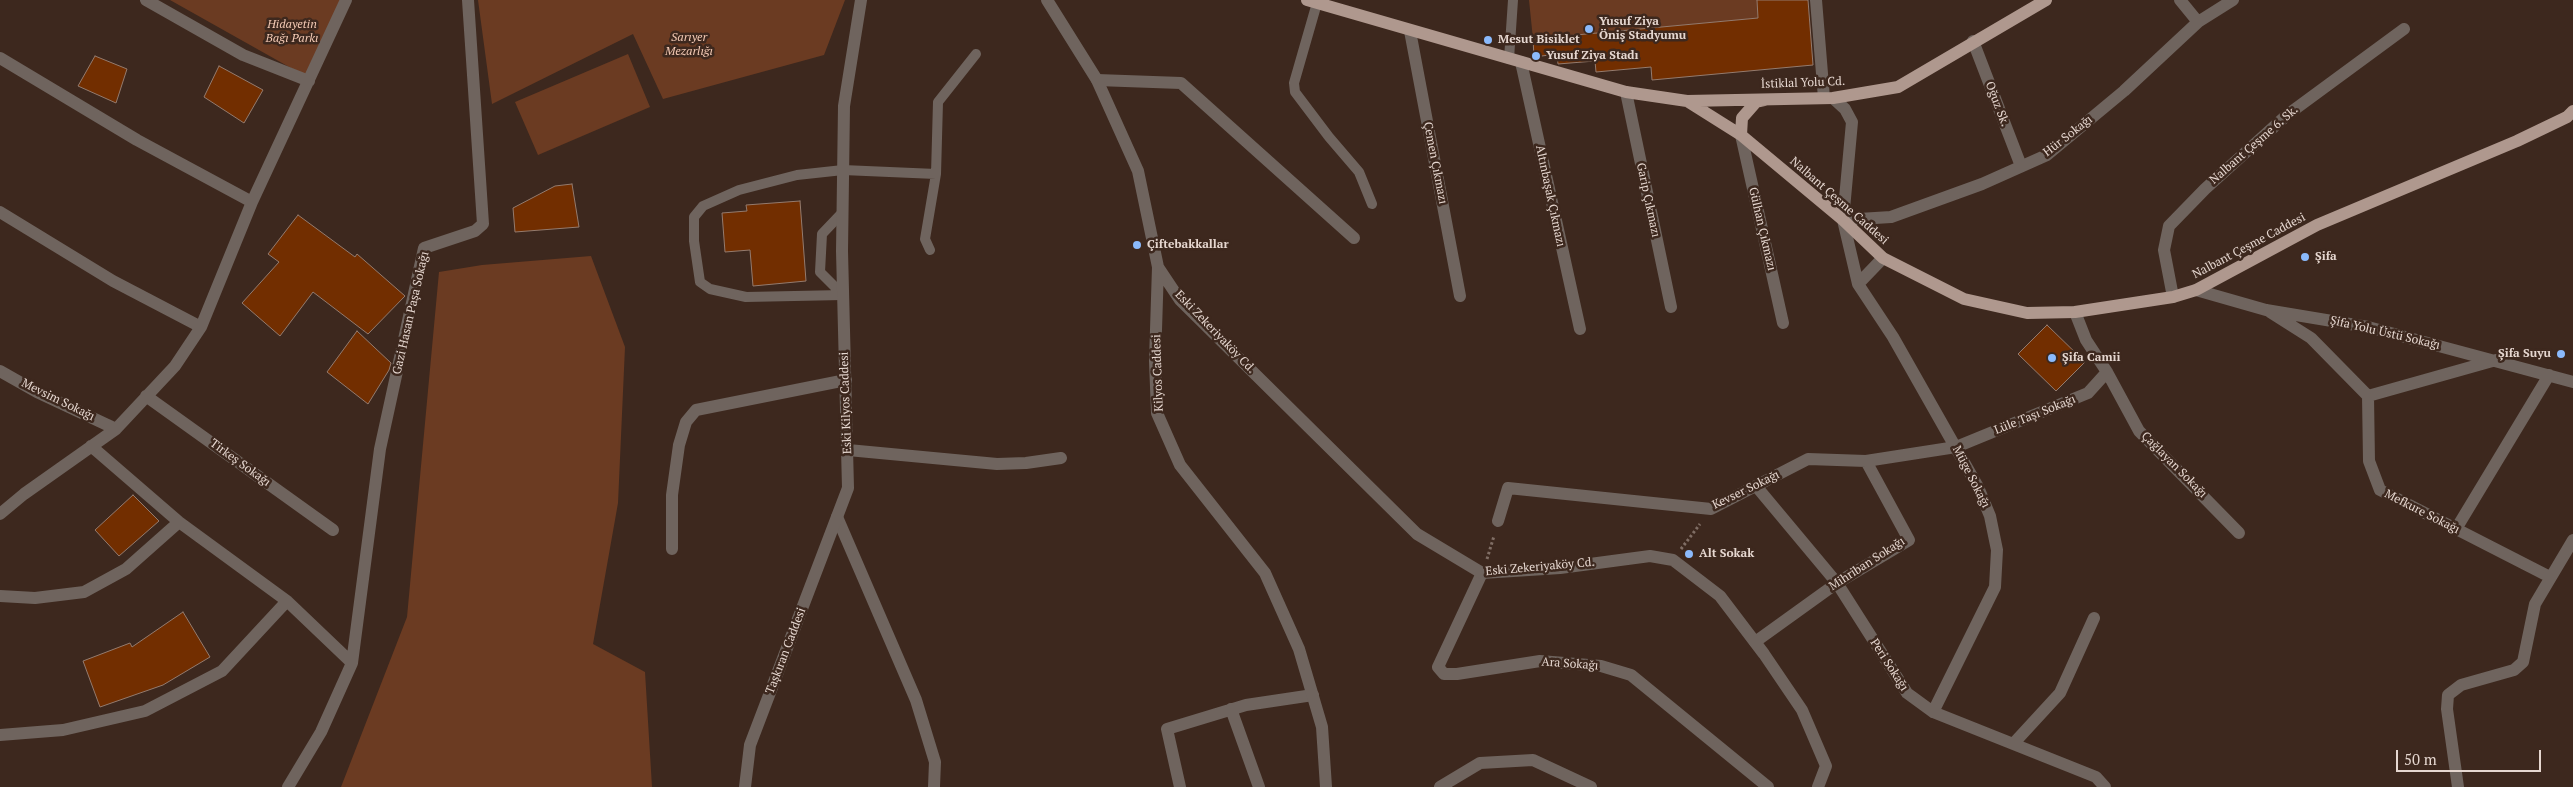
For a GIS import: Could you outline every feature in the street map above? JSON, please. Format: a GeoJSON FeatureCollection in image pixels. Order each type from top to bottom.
{"type":"FeatureCollection","features":[{"type":"Feature","properties":{"kind":"main road","name":"İstiklal Yolu Cd."},"geometry":{"type":"LineString","coordinates":[[1687,101],[1828,98],[1898,87],[2046,0]]}},
{"type":"Feature","properties":{"kind":"main road","name":"Nalbant Çeşme Caddesi"},"geometry":{"type":"LineString","coordinates":[[1312,2],[1626,92],[1687,101],[1740,135],[1843,220],[1883,258],[1964,299],[2027,313],[2075,312],[2173,297],[2196,290],[2317,225],[2517,141],[2567,118],[2573,111]]}},
{"type":"Feature","properties":{"kind":"main road"},"geometry":{"type":"LineString","coordinates":[[1740,135],[1742,118],[1746,113],[1756,102],[1772,98]]}},
{"type":"Feature","properties":{"kind":"street"},"geometry":{"type":"LineString","coordinates":[[146,0],[243,55],[309,81]]}},
{"type":"Feature","properties":{"kind":"street"},"geometry":{"type":"LineString","coordinates":[[0,514],[116,429],[175,366],[201,327],[252,202],[346,0]]}},
{"type":"Feature","properties":{"kind":"street","name":"Gazi Hasan Paşa Sokağı"},"geometry":{"type":"LineString","coordinates":[[352,662],[380,449],[424,248],[474,231],[484,224],[468,0]]}},
{"type":"Feature","properties":{"kind":"street","name":"Eski Kilyos Caddesi"},"geometry":{"type":"LineString","coordinates":[[837,518],[848,488],[843,295],[844,106],[861,0]]}},
{"type":"Feature","properties":{"kind":"street","name":"Kilyos Caddesi"},"geometry":{"type":"LineString","coordinates":[[1047,0],[1097,80],[1138,171],[1158,267],[1155,361],[1158,413],[1180,465],[1265,573],[1299,649],[1313,695],[1322,727],[1326,787]]}},
{"type":"Feature","properties":{"kind":"street"},"geometry":{"type":"LineString","coordinates":[[1816,0],[1828,98]]}},
{"type":"Feature","properties":{"kind":"street"},"geometry":{"type":"LineString","coordinates":[[2180,0],[2198,22]]}},
{"type":"Feature","properties":{"kind":"street","name":"Hür Sokağı"},"geometry":{"type":"LineString","coordinates":[[1843,220],[1891,217],[1982,184],[2047,155],[2124,91],[2198,22],[2233,0]]}},
{"type":"Feature","properties":{"kind":"street","name":"Nalbant Çeşme 6. Sk."},"geometry":{"type":"LineString","coordinates":[[2173,297],[2164,250],[2170,226],[2205,189],[2288,115],[2404,30]]}},
{"type":"Feature","properties":{"kind":"street","name":"Çemen Çıkmazı"},"geometry":{"type":"LineString","coordinates":[[1410,31],[1460,296]]}},
{"type":"Feature","properties":{"kind":"street","name":"Oğuz Sk."},"geometry":{"type":"LineString","coordinates":[[1973,42],[2021,166]]}},
{"type":"Feature","properties":{"kind":"street"},"geometry":{"type":"LineString","coordinates":[[0,58],[137,140],[252,202]]}},
{"type":"Feature","properties":{"kind":"street","name":"Altınbaşak Çıkmazı"},"geometry":{"type":"LineString","coordinates":[[1515,61],[1580,329]]}},
{"type":"Feature","properties":{"kind":"street"},"geometry":{"type":"LineString","coordinates":[[1097,80],[1181,83],[1354,238]]}},
{"type":"Feature","properties":{"kind":"street","name":"Garip Çıkmazı"},"geometry":{"type":"LineString","coordinates":[[1626,92],[1670,307]]}},
{"type":"Feature","properties":{"kind":"street","name":"Müge Sokağı"},"geometry":{"type":"LineString","coordinates":[[1828,98],[1845,109],[1852,122],[1843,220],[1858,284],[1893,336],[1978,488],[1990,516],[1997,550],[1995,587],[1933,712]]}},
{"type":"Feature","properties":{"kind":"street","name":"Gülhan Çıkmazı"},"geometry":{"type":"LineString","coordinates":[[1740,135],[1783,323]]}},
{"type":"Feature","properties":{"kind":"street"},"geometry":{"type":"LineString","coordinates":[[0,212],[113,281],[201,327]]}},
{"type":"Feature","properties":{"kind":"street"},"geometry":{"type":"LineString","coordinates":[[1858,284],[1883,258]]}},
{"type":"Feature","properties":{"kind":"street","name":"Eski Zekeriyaköy Cd."},"geometry":{"type":"LineString","coordinates":[[1158,267],[1180,300],[1417,534],[1482,574],[1560,568],[1650,556],[1673,560],[1720,596],[1755,642],[1802,710],[1826,766],[1818,787]]}},
{"type":"Feature","properties":{"kind":"street","name":"Şifa Yolu Üstü Sokağı"},"geometry":{"type":"LineString","coordinates":[[2196,290],[2266,310],[2368,327],[2497,360],[2573,382]]}},
{"type":"Feature","properties":{"kind":"street"},"geometry":{"type":"LineString","coordinates":[[2266,310],[2311,338],[2368,396],[2497,360]]}},
{"type":"Feature","properties":{"kind":"street","name":"Çağlayan Sokağı"},"geometry":{"type":"LineString","coordinates":[[2075,312],[2086,340],[2107,372],[2139,431],[2239,533]]}},
{"type":"Feature","properties":{"kind":"street","name":"Mevsim Sokağı"},"geometry":{"type":"LineString","coordinates":[[0,371],[37,392],[116,429]]}},
{"type":"Feature","properties":{"kind":"street","name":"Lüle Taşı Sokağı"},"geometry":{"type":"LineString","coordinates":[[1956,447],[2088,393],[2107,372]]}},
{"type":"Feature","properties":{"kind":"street"},"geometry":{"type":"LineString","coordinates":[[2456,529],[2548,375]]}},
{"type":"Feature","properties":{"kind":"street"},"geometry":{"type":"LineString","coordinates":[[672,549],[672,495],[679,445],[686,422],[696,410],[846,380]]}},
{"type":"Feature","properties":{"kind":"street","name":"Tirkeş Sokağı"},"geometry":{"type":"LineString","coordinates":[[146,396],[333,530]]}},
{"type":"Feature","properties":{"kind":"street","name":"Mefkure Sokağı"},"geometry":{"type":"LineString","coordinates":[[2368,396],[2369,461],[2380,490],[2550,577]]}},
{"type":"Feature","properties":{"kind":"street"},"geometry":{"type":"LineString","coordinates":[[91,446],[180,522],[287,601],[352,662],[321,732],[288,787]]}},
{"type":"Feature","properties":{"kind":"street","name":"Kevser Sokağı"},"geometry":{"type":"LineString","coordinates":[[1498,521],[1508,488],[1711,509],[1808,459],[1866,460],[1956,447]]}},
{"type":"Feature","properties":{"kind":"street"},"geometry":{"type":"LineString","coordinates":[[848,450],[998,464],[1026,464],[1061,458]]}},
{"type":"Feature","properties":{"kind":"street","name":"Mihriban Sokağı"},"geometry":{"type":"LineString","coordinates":[[1755,642],[1837,583],[1909,540],[1866,460]]}},
{"type":"Feature","properties":{"kind":"street","name":"Peri Sokağı"},"geometry":{"type":"LineString","coordinates":[[1756,486],[1837,583],[1907,693],[1933,712],[2096,777],[2105,787]]}},
{"type":"Feature","properties":{"kind":"street"},"geometry":{"type":"LineString","coordinates":[[837,518],[916,700],[936,762],[934,787]]}},
{"type":"Feature","properties":{"kind":"street","name":"Taşkıran Caddesi"},"geometry":{"type":"LineString","coordinates":[[744,787],[750,745],[837,518]]}},
{"type":"Feature","properties":{"kind":"street"},"geometry":{"type":"LineString","coordinates":[[0,596],[36,598],[84,592],[126,569],[180,522]]}},
{"type":"Feature","properties":{"kind":"street"},"geometry":{"type":"LineString","coordinates":[[2458,787],[2447,710],[2448,694],[2461,685],[2514,670],[2523,662],[2535,604],[2573,540]]}},
{"type":"Feature","properties":{"kind":"street","name":"Ara Sokağı"},"geometry":{"type":"LineString","coordinates":[[1482,574],[1438,667],[1444,674],[1457,674],[1540,661],[1601,666],[1631,675],[1768,787]]}},
{"type":"Feature","properties":{"kind":"street"},"geometry":{"type":"LineString","coordinates":[[0,735],[63,730],[145,711],[222,671],[287,601]]}},
{"type":"Feature","properties":{"kind":"street"},"geometry":{"type":"LineString","coordinates":[[2014,743],[2060,693],[2094,618]]}},
{"type":"Feature","properties":{"kind":"street"},"geometry":{"type":"LineString","coordinates":[[1180,787],[1167,729],[1246,705],[1313,695]]}},
{"type":"Feature","properties":{"kind":"street"},"geometry":{"type":"LineString","coordinates":[[1231,709],[1259,787]]}},
{"type":"Feature","properties":{"kind":"street"},"geometry":{"type":"LineString","coordinates":[[1440,787],[1480,763],[1533,760],[1591,787]]}},
{"type":"Feature","properties":{"kind":"lane"},"geometry":{"type":"LineString","coordinates":[[1513,0],[1515,61]]}},
{"type":"Feature","properties":{"kind":"lane"},"geometry":{"type":"LineString","coordinates":[[1312,2],[1294,83],[1295,92],[1359,172],[1372,204]]}},
{"type":"Feature","properties":{"kind":"lane"},"geometry":{"type":"LineString","coordinates":[[930,250],[925,239],[936,174],[938,102],[976,54]]}},
{"type":"Feature","properties":{"kind":"lane"},"geometry":{"type":"LineString","coordinates":[[843,295],[746,297],[710,290],[700,282],[694,241],[694,217],[703,206],[739,190],[797,175],[843,170],[936,174]]}},
{"type":"Feature","properties":{"kind":"lane"},"geometry":{"type":"LineString","coordinates":[[843,212],[822,234],[820,272],[843,295]]}},
{"type":"Feature","properties":{"kind":"path"},"geometry":{"type":"LineString","coordinates":[[1673,560],[1711,509]]}},
{"type":"Feature","properties":{"kind":"path"},"geometry":{"type":"LineString","coordinates":[[1482,574],[1498,521]]}},
{"type":"Feature","properties":{"kind":"green space","name":"Hidayetin Bağı Parkı"},"geometry":{"type":"Polygon","coordinates":[[[170,0],[341,0],[307,77],[170,0]]]}},
{"type":"Feature","properties":{"kind":"green space","name":"Sarıyer Mezarlığı"},"geometry":{"type":"Polygon","coordinates":[[[478,0],[845,0],[824,55],[663,99],[633,34],[492,104],[478,0]]]}},
{"type":"Feature","properties":{"kind":"green space","name":"Yusuf Ziya Öniş Stadyumu"},"geometry":{"type":"Polygon","coordinates":[[[1529,0],[1757,0],[1758,18],[1533,39],[1529,0]]]}},
{"type":"Feature","properties":{"kind":"green space"},"geometry":{"type":"Polygon","coordinates":[[[628,54],[650,107],[538,155],[515,102],[628,54]]]}},
{"type":"Feature","properties":{"kind":"green space"},"geometry":{"type":"Polygon","coordinates":[[[591,256],[625,347],[618,503],[593,644],[645,672],[652,787],[341,787],[407,617],[439,272],[482,265],[591,256]]]}},
{"type":"Feature","properties":{"kind":"building"},"geometry":{"type":"Polygon","coordinates":[[[1757,0],[1808,0],[1813,65],[1652,80],[1651,67],[1596,72],[1595,61],[1558,64],[1557,54],[1534,57],[1533,39],[1758,18],[1757,0]]]}},
{"type":"Feature","properties":{"kind":"building"},"geometry":{"type":"Polygon","coordinates":[[[95,56],[127,69],[116,103],[78,86],[95,56]]]}},
{"type":"Feature","properties":{"kind":"building"},"geometry":{"type":"Polygon","coordinates":[[[219,66],[263,90],[244,123],[204,97],[219,66]]]}},
{"type":"Feature","properties":{"kind":"building"},"geometry":{"type":"Polygon","coordinates":[[[572,184],[579,227],[515,232],[513,208],[555,186],[572,184]]]}},
{"type":"Feature","properties":{"kind":"building"},"geometry":{"type":"Polygon","coordinates":[[[800,201],[806,281],[753,286],[750,250],[725,252],[722,213],[747,211],[746,205],[800,201]]]}},
{"type":"Feature","properties":{"kind":"building"},"geometry":{"type":"Polygon","coordinates":[[[298,215],[355,257],[357,254],[405,296],[368,334],[313,292],[280,336],[242,303],[279,262],[268,254],[298,215]]]}},
{"type":"Feature","properties":{"kind":"building","name":"Şifa Camii"},"geometry":{"type":"Polygon","coordinates":[[[2047,325],[2085,362],[2056,391],[2018,354],[2047,325]]]}},
{"type":"Feature","properties":{"kind":"building"},"geometry":{"type":"Polygon","coordinates":[[[357,331],[391,363],[389,370],[368,404],[327,372],[357,331]]]}},
{"type":"Feature","properties":{"kind":"building"},"geometry":{"type":"Polygon","coordinates":[[[133,495],[159,521],[119,556],[95,530],[133,495]]]}},
{"type":"Feature","properties":{"kind":"building"},"geometry":{"type":"Polygon","coordinates":[[[183,612],[210,657],[163,685],[100,707],[83,661],[130,643],[132,647],[183,612]]]}},
{"type":"Feature","properties":{"kind":"place","name":"Yusuf Ziya Öniş Stadyumu"},"geometry":{"type":"Point","coordinates":[1589,29]}},
{"type":"Feature","properties":{"kind":"place","name":"Mesut Bisiklet"},"geometry":{"type":"Point","coordinates":[1488,40]}},
{"type":"Feature","properties":{"kind":"place","name":"Yusuf Ziya Stadı"},"geometry":{"type":"Point","coordinates":[1536,56]}},
{"type":"Feature","properties":{"kind":"place","name":"Çiftebakkallar"},"geometry":{"type":"Point","coordinates":[1137,245]}},
{"type":"Feature","properties":{"kind":"place","name":"Şifa"},"geometry":{"type":"Point","coordinates":[2305,257]}},
{"type":"Feature","properties":{"kind":"place","name":"Şifa Suyu"},"geometry":{"type":"Point","coordinates":[2561,354]}},
{"type":"Feature","properties":{"kind":"place","name":"Şifa Camii"},"geometry":{"type":"Point","coordinates":[2052,358]}},
{"type":"Feature","properties":{"kind":"place","name":"Alt Sokak"},"geometry":{"type":"Point","coordinates":[1689,554]}}]}
